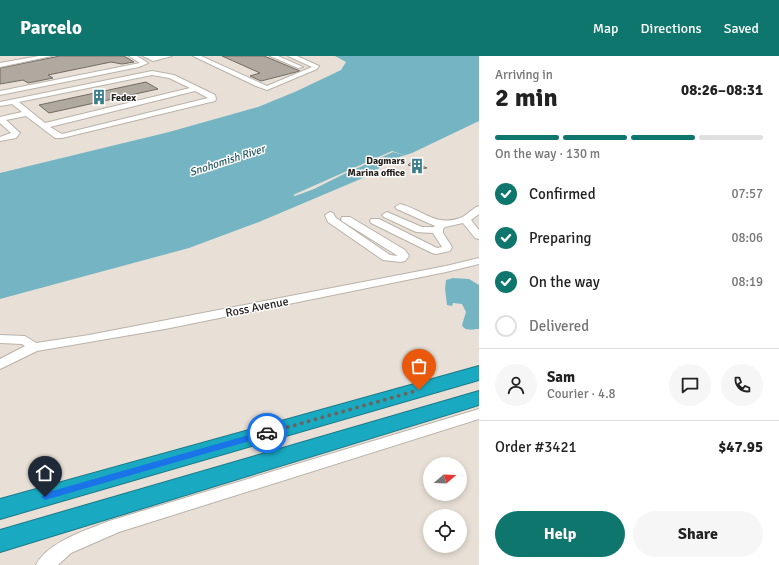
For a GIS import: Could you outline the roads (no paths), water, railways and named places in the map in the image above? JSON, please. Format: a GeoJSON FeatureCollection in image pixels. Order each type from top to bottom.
{"type":"FeatureCollection","features":[{"type":"Feature","properties":{"kind":"highway"},"geometry":{"type":"LineString","coordinates":[[0,509],[479,373]]}},
{"type":"Feature","properties":{"kind":"highway"},"geometry":{"type":"LineString","coordinates":[[0,541],[479,398]]}},
{"type":"Feature","properties":{"kind":"street"},"geometry":{"type":"LineString","coordinates":[[0,60],[21,56]]}},
{"type":"Feature","properties":{"kind":"street"},"geometry":{"type":"LineString","coordinates":[[0,65],[48,56]]}},
{"type":"Feature","properties":{"kind":"street"},"geometry":{"type":"LineString","coordinates":[[0,93],[145,63],[132,56]]}},
{"type":"Feature","properties":{"kind":"street"},"geometry":{"type":"LineString","coordinates":[[146,56],[153,60],[169,56]]}},
{"type":"Feature","properties":{"kind":"street"},"geometry":{"type":"LineString","coordinates":[[196,56],[267,88],[310,71],[316,66],[291,56]]}},
{"type":"Feature","properties":{"kind":"street"},"geometry":{"type":"LineString","coordinates":[[273,56],[310,71]]}},
{"type":"Feature","properties":{"kind":"street"},"geometry":{"type":"LineString","coordinates":[[210,63],[224,60]]}},
{"type":"Feature","properties":{"kind":"street"},"geometry":{"type":"LineString","coordinates":[[219,67],[233,63]]}},
{"type":"Feature","properties":{"kind":"street"},"geometry":{"type":"LineString","coordinates":[[106,65],[115,69]]}},
{"type":"Feature","properties":{"kind":"street"},"geometry":{"type":"LineString","coordinates":[[227,70],[242,67]]}},
{"type":"Feature","properties":{"kind":"street"},"geometry":{"type":"LineString","coordinates":[[236,75],[251,71]]}},
{"type":"Feature","properties":{"kind":"street"},"geometry":{"type":"LineString","coordinates":[[0,104],[13,101],[155,72],[167,74],[212,97],[212,99],[62,136],[58,136],[44,126],[13,101]]}},
{"type":"Feature","properties":{"kind":"street"},"geometry":{"type":"LineString","coordinates":[[44,126],[196,89]]}},
{"type":"Feature","properties":{"kind":"street"},"geometry":{"type":"LineString","coordinates":[[1,119],[28,113]]}},
{"type":"Feature","properties":{"kind":"street"},"geometry":{"type":"LineString","coordinates":[[0,139],[13,136],[16,133],[1,119]]}},
{"type":"Feature","properties":{"kind":"street"},"geometry":{"type":"LineString","coordinates":[[400,207],[440,228]]}},
{"type":"Feature","properties":{"kind":"street"},"geometry":{"type":"LineString","coordinates":[[387,215],[420,230],[440,228],[465,220],[475,207]]}},
{"type":"Feature","properties":{"kind":"street"},"geometry":{"type":"LineString","coordinates":[[330,215],[332,220],[387,258],[395,260],[401,259],[404,256],[401,252],[346,219]]}},
{"type":"Feature","properties":{"kind":"street"},"geometry":{"type":"LineString","coordinates":[[454,216],[465,220],[479,236]]}},
{"type":"Feature","properties":{"kind":"street"},"geometry":{"type":"LineString","coordinates":[[375,221],[436,251],[442,251],[447,247],[438,234],[440,228]]}},
{"type":"Feature","properties":{"kind":"street","name":"Ross Avenue"},"geometry":{"type":"LineString","coordinates":[[34,346],[89,339],[165,325],[446,270],[479,261]]}},
{"type":"Feature","properties":{"kind":"street"},"geometry":{"type":"LineString","coordinates":[[0,339],[25,340],[34,346],[0,365]]}},
{"type":"Feature","properties":{"kind":"street"},"geometry":{"type":"LineString","coordinates":[[45,565],[65,548],[115,526],[479,414]]}},
{"type":"Feature","properties":{"kind":"water","name":"Snohomish River"},"geometry":{"type":"Polygon","coordinates":[[[335,56],[479,56],[479,121],[412,153],[390,160],[370,175],[259,222],[189,248],[0,299],[0,173],[169,132],[258,107],[297,91],[341,70],[346,62],[335,56]]]}},
{"type":"Feature","properties":{"kind":"water"},"geometry":{"type":"Polygon","coordinates":[[[453,278],[469,279],[479,285],[479,329],[469,330],[463,327],[462,325],[466,312],[462,304],[453,303],[452,306],[447,305],[445,289],[446,280],[453,278]]]}},
{"type":"Feature","properties":{"kind":"place","name":"Fedex"},"geometry":{"type":"Point","coordinates":[99,97]}},
{"type":"Feature","properties":{"kind":"place","name":"Dagmars Marina office"},"geometry":{"type":"Point","coordinates":[417,166]}}]}
